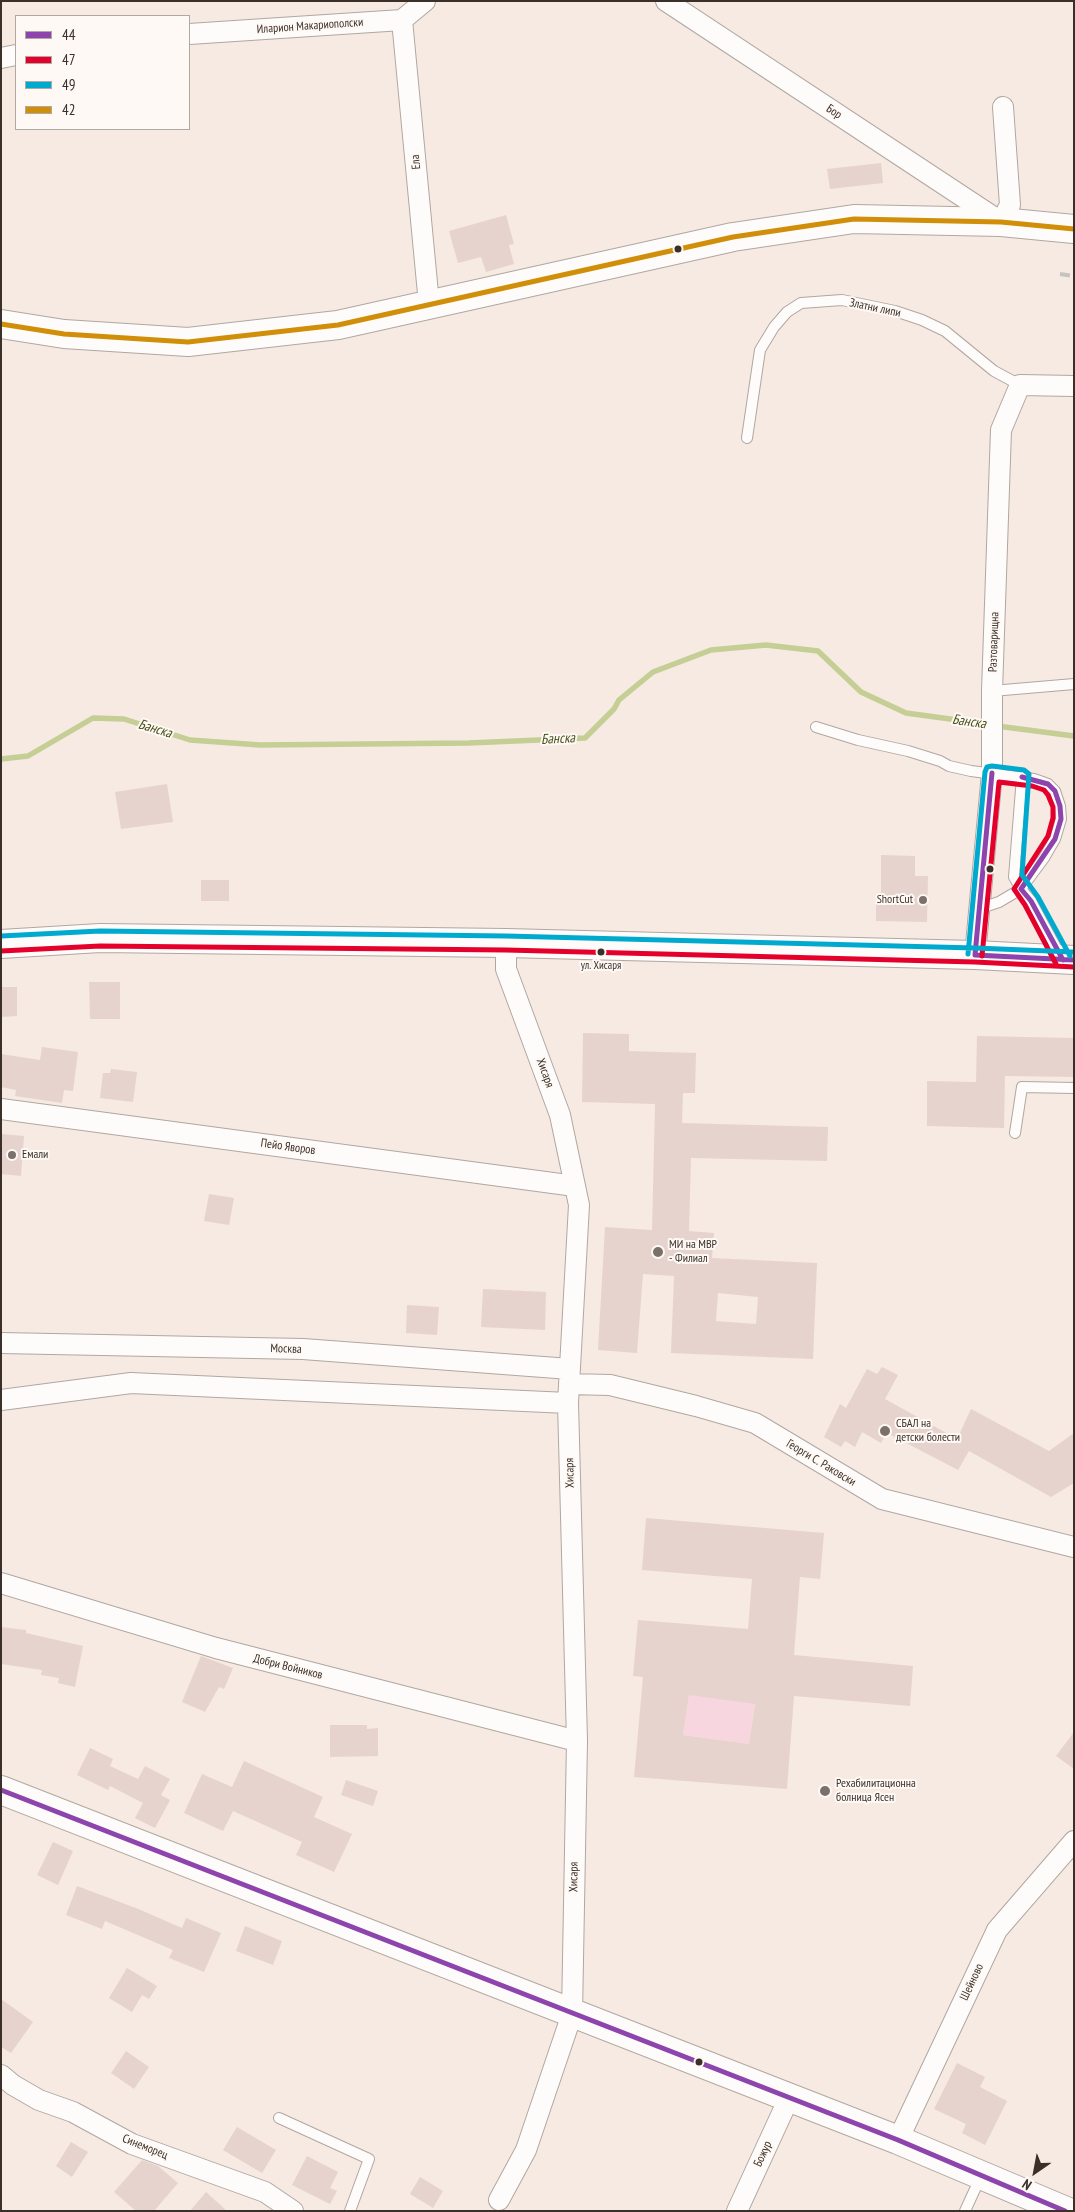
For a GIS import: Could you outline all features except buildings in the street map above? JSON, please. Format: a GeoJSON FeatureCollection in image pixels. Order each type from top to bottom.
{"type":"FeatureCollection","features":[{"type":"Feature","properties":{"kind":"street"},"geometry":{"type":"LineString","coordinates":[[402,20],[425,1]]}},
{"type":"Feature","properties":{"kind":"street","name":"Бор"},"geometry":{"type":"LineString","coordinates":[[666,1],[1001,222]]}},
{"type":"Feature","properties":{"kind":"street","name":"Иларион Макариополски"},"geometry":{"type":"LineString","coordinates":[[190,34],[402,20]]}},
{"type":"Feature","properties":{"kind":"street","name":"Ела"},"geometry":{"type":"LineString","coordinates":[[402,20],[429,304]]}},
{"type":"Feature","properties":{"kind":"street"},"geometry":{"type":"LineString","coordinates":[[1,58],[15,55]]}},
{"type":"Feature","properties":{"kind":"street"},"geometry":{"type":"LineString","coordinates":[[1001,222],[1010,205],[1002,107]]}},
{"type":"Feature","properties":{"kind":"street"},"geometry":{"type":"LineString","coordinates":[[1,324],[64,334],[188,342],[338,325],[733,237],[854,219],[1001,222],[1074,229]]}},
{"type":"Feature","properties":{"kind":"street"},"geometry":{"type":"LineString","coordinates":[[1020,385],[1074,386]]}},
{"type":"Feature","properties":{"kind":"street","name":"Разтоварищна"},"geometry":{"type":"LineString","coordinates":[[975,955],[992,766],[992,691],[1002,430],[1020,385]]}},
{"type":"Feature","properties":{"kind":"street"},"geometry":{"type":"LineString","coordinates":[[1,944],[100,938],[506,943],[975,955],[1068,960]]}},
{"type":"Feature","properties":{"kind":"street","name":"Хисаря"},"geometry":{"type":"LineString","coordinates":[[499,2200],[526,2150],[572,2014],[577,1741],[569,1385],[579,1205],[560,1115],[506,969],[506,943]]}},
{"type":"Feature","properties":{"kind":"street","name":"Пейо Яворов"},"geometry":{"type":"LineString","coordinates":[[1,1109],[575,1186]]}},
{"type":"Feature","properties":{"kind":"street","name":"Москва"},"geometry":{"type":"LineString","coordinates":[[1,1342],[303,1349],[569,1385]]}},
{"type":"Feature","properties":{"kind":"street"},"geometry":{"type":"LineString","coordinates":[[1,1400],[131,1383],[569,1385]]}},
{"type":"Feature","properties":{"kind":"street","name":"Георги С. Раковски"},"geometry":{"type":"LineString","coordinates":[[569,1385],[610,1385],[696,1406],[754,1423],[882,1499],[1074,1547]]}},
{"type":"Feature","properties":{"kind":"street","name":"Добри Войников"},"geometry":{"type":"LineString","coordinates":[[1,1583],[216,1648],[577,1741]]}},
{"type":"Feature","properties":{"kind":"street"},"geometry":{"type":"LineString","coordinates":[[1,1790],[898,2140],[1066,2211]]}},
{"type":"Feature","properties":{"kind":"street","name":"Шейново"},"geometry":{"type":"LineString","coordinates":[[898,2140],[997,1930],[1074,1841]]}},
{"type":"Feature","properties":{"kind":"street","name":"Синеморец"},"geometry":{"type":"LineString","coordinates":[[1,2075],[13,2085],[39,2100],[73,2112],[132,2144],[265,2192],[293,2211]]}},
{"type":"Feature","properties":{"kind":"street","name":"Божур"},"geometry":{"type":"LineString","coordinates":[[737,2211],[789,2098]]}},
{"type":"Feature","properties":{"kind":"lane","name":"Златни липи"},"geometry":{"type":"LineString","coordinates":[[747,438],[760,350],[774,327],[787,312],[801,303],[842,300],[896,311],[922,320],[945,331],[994,371],[1020,385]]}},
{"type":"Feature","properties":{"kind":"lane"},"geometry":{"type":"LineString","coordinates":[[992,691],[1074,684]]}},
{"type":"Feature","properties":{"kind":"lane"},"geometry":{"type":"LineString","coordinates":[[816,727],[858,740],[940,760],[949,766],[992,766],[1048,784],[1055,792],[1060,806],[1061,818],[1055,839],[1048,852],[1021,889],[998,902],[980,908]]}},
{"type":"Feature","properties":{"kind":"lane"},"geometry":{"type":"LineString","coordinates":[[1022,777],[1014,877],[1068,960]]}},
{"type":"Feature","properties":{"kind":"lane"},"geometry":{"type":"LineString","coordinates":[[1015,1133],[1022,1087],[1074,1088]]}},
{"type":"Feature","properties":{"kind":"lane"},"geometry":{"type":"LineString","coordinates":[[280,2118],[369,2159],[350,2211]]}},
{"type":"Feature","properties":{"kind":"lane"},"geometry":{"type":"LineString","coordinates":[[965,2211],[981,2175]]}},
{"type":"Feature","properties":{"kind":"shaded area"},"geometry":{"type":"Polygon","coordinates":[[[757,1689],[749,1744],[683,1735],[689,1695],[757,1689]]]}},
{"type":"Feature","properties":{"kind":"waterway","name":"Банска"},"geometry":{"type":"LineString","coordinates":[[1,759],[28,756],[93,718],[124,719],[190,740],[260,745],[469,743],[585,738],[614,709],[619,700],[653,672],[711,650],[766,645],[818,651],[861,692],[906,713],[987,724]]}},
{"type":"Feature","properties":{"kind":"waterway","name":"Банска"},"geometry":{"type":"LineString","coordinates":[[997,726],[1074,736]]}},
{"type":"Feature","properties":{"kind":"railway"},"geometry":{"type":"LineString","coordinates":[[1060,274],[1074,276]]}},
{"type":"Feature","properties":{"kind":"transit line","name":"42"},"geometry":{"type":"LineString","coordinates":[[1,324],[64,334],[188,342],[338,325],[733,237],[854,219],[1001,222],[1074,229]]}},
{"type":"Feature","properties":{"kind":"transit line","name":"49"},"geometry":{"type":"LineString","coordinates":[[968,954],[985,772],[987,767],[992,766],[1024,770],[1029,774],[1022,875],[1038,897],[1070,956]]}},
{"type":"Feature","properties":{"kind":"transit line","name":"44"},"geometry":{"type":"LineString","coordinates":[[992,773],[975,955],[1074,960]]}},
{"type":"Feature","properties":{"kind":"transit line","name":"44"},"geometry":{"type":"LineString","coordinates":[[1022,777],[1048,784],[1055,791],[1060,806],[1061,819],[1055,839],[1021,889],[1031,901],[1063,960]]}},
{"type":"Feature","properties":{"kind":"transit line","name":"47"},"geometry":{"type":"LineString","coordinates":[[982,956],[999,782],[1032,786],[1044,790],[1053,807],[1053,818],[1048,836],[1014,889],[1025,905],[1056,964]]}},
{"type":"Feature","properties":{"kind":"transit line","name":"49"},"geometry":{"type":"LineString","coordinates":[[1,936],[100,931],[506,936],[1074,952]]}},
{"type":"Feature","properties":{"kind":"transit line","name":"47"},"geometry":{"type":"LineString","coordinates":[[1,951],[100,946],[506,950],[975,962],[1074,967]]}},
{"type":"Feature","properties":{"kind":"transit line","name":"44"},"geometry":{"type":"LineString","coordinates":[[1,1790],[898,2140],[1065,2211]]}},
{"type":"Feature","properties":{"kind":"place","name":"ShortCut"},"geometry":{"type":"Point","coordinates":[923,900]}},
{"type":"Feature","properties":{"kind":"place","name":"ул. Хисаря"},"geometry":{"type":"Point","coordinates":[601,952]}},
{"type":"Feature","properties":{"kind":"place","name":"Емали"},"geometry":{"type":"Point","coordinates":[12,1155]}},
{"type":"Feature","properties":{"kind":"place","name":"МИ на МВР - Филиал"},"geometry":{"type":"Point","coordinates":[658,1252]}},
{"type":"Feature","properties":{"kind":"place","name":"СБАЛ на детски болести"},"geometry":{"type":"Point","coordinates":[885,1431]}},
{"type":"Feature","properties":{"kind":"place","name":"Рехабилитационна болница Ясен"},"geometry":{"type":"Point","coordinates":[825,1791]}}]}
